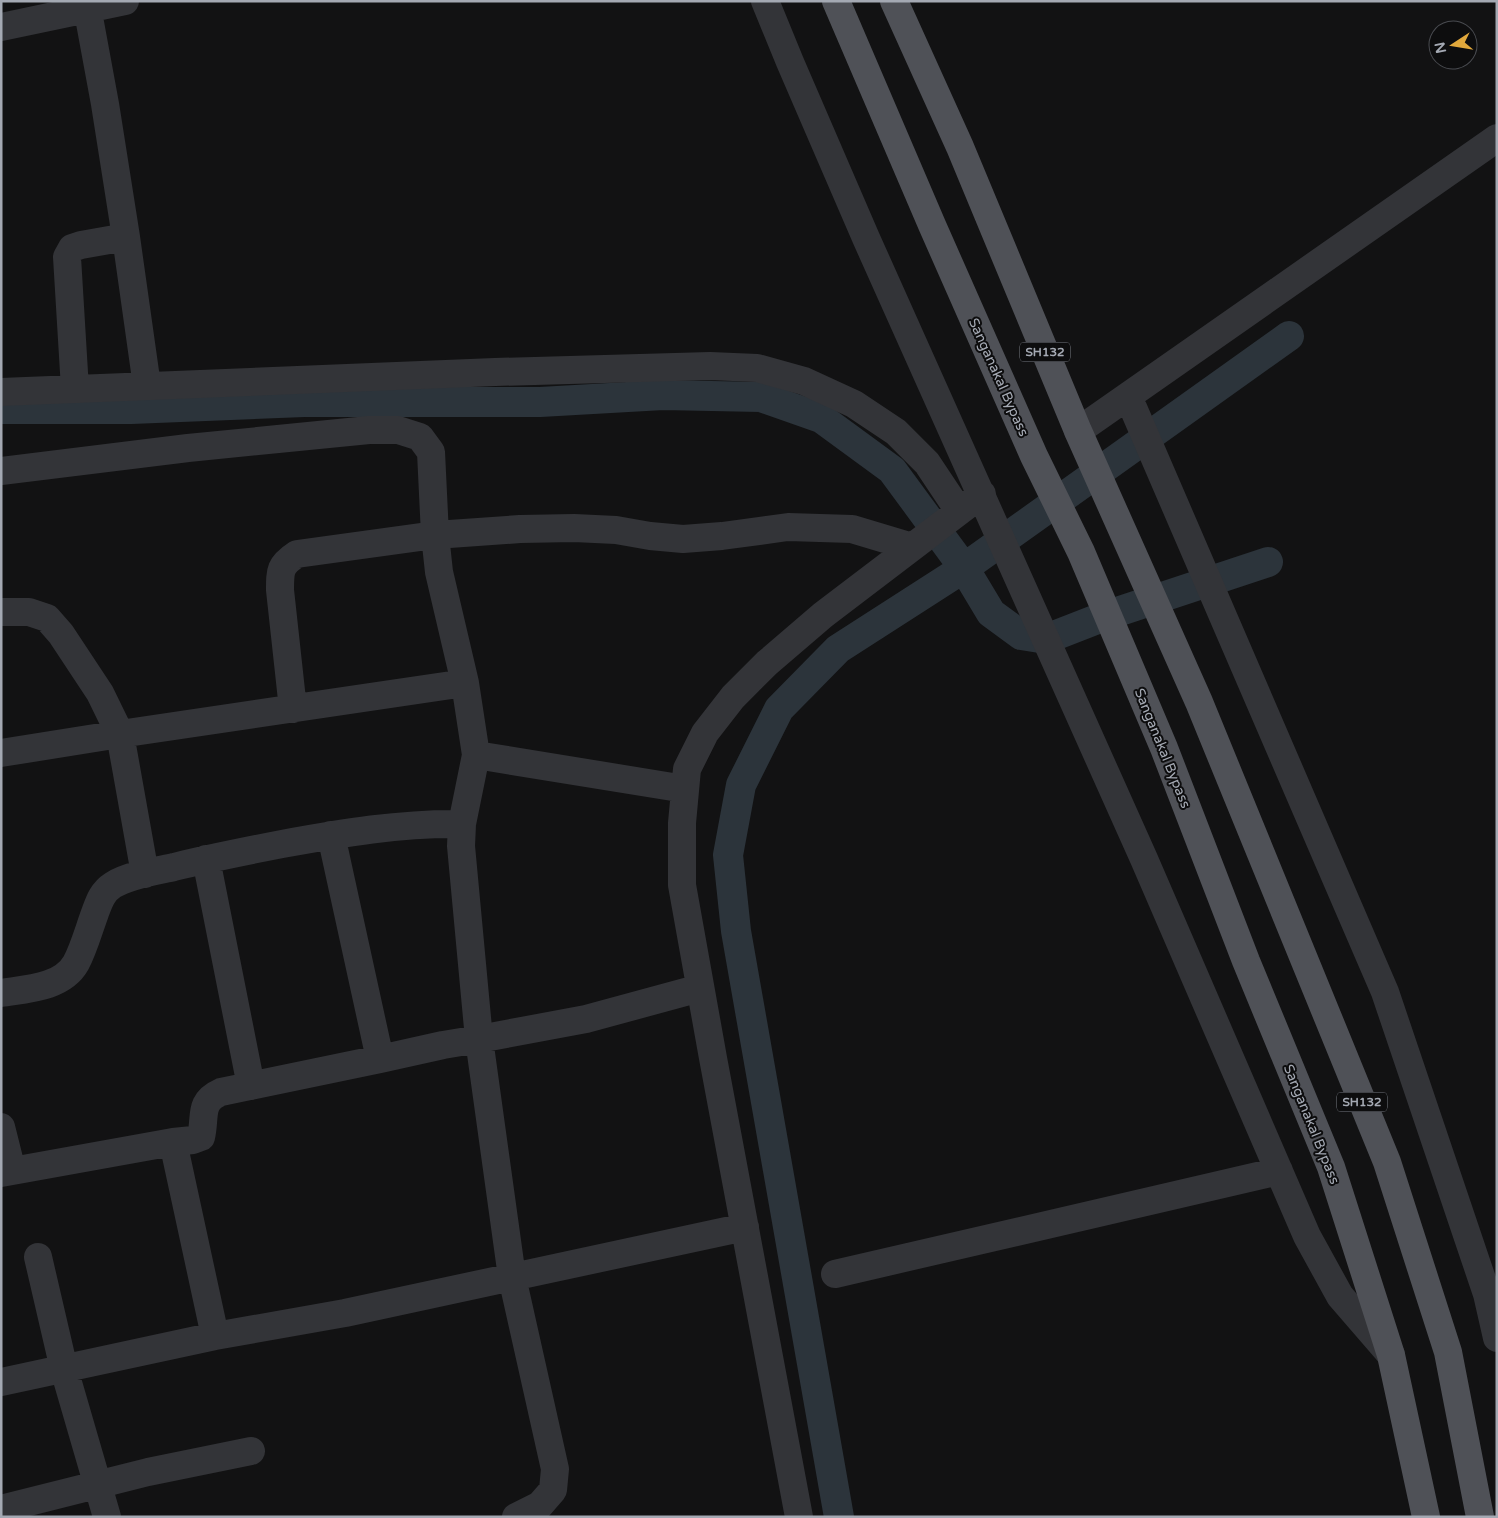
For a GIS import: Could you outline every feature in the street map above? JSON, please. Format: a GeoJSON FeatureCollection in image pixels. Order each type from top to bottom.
{"type":"FeatureCollection","features":[{"type":"Feature","properties":{"kind":"main road","name":"Sanganakal Bypass"},"geometry":{"type":"LineString","coordinates":[[836,1],[928,217],[1030,447],[1081,552],[1164,748],[1246,961],[1331,1167],[1391,1355],[1426,1517]]}},
{"type":"Feature","properties":{"kind":"main road","name":"SH132"},"geometry":{"type":"LineString","coordinates":[[894,1],[960,147],[1078,431],[1199,702],[1387,1162],[1448,1352],[1480,1517]]}},
{"type":"Feature","properties":{"kind":"street"},"geometry":{"type":"LineString","coordinates":[[1,27],[87,6],[125,1]]}},
{"type":"Feature","properties":{"kind":"street"},"geometry":{"type":"LineString","coordinates":[[765,1],[866,238],[1144,859],[1307,1236],[1340,1296],[1391,1355]]}},
{"type":"Feature","properties":{"kind":"street"},"geometry":{"type":"LineString","coordinates":[[87,6],[105,104],[147,386]]}},
{"type":"Feature","properties":{"kind":"street"},"geometry":{"type":"LineString","coordinates":[[1078,431],[1132,404],[1497,138]]}},
{"type":"Feature","properties":{"kind":"street"},"geometry":{"type":"LineString","coordinates":[[75,389],[67,257],[72,248],[126,237]]}},
{"type":"Feature","properties":{"kind":"street"},"geometry":{"type":"LineString","coordinates":[[1,392],[495,372],[710,366],[757,368],[804,381],[854,404],[896,432],[927,463],[959,511]]}},
{"type":"Feature","properties":{"kind":"street"},"geometry":{"type":"LineString","coordinates":[[1132,404],[1385,992],[1492,1293],[1497,1338]]}},
{"type":"Feature","properties":{"kind":"street"},"geometry":{"type":"LineString","coordinates":[[1,471],[188,448],[369,430],[398,430],[420,437],[431,452],[439,572],[466,683],[476,755],[462,824],[461,846],[479,1039],[512,1277],[555,1469],[553,1490],[540,1505],[516,1517]]}},
{"type":"Feature","properties":{"kind":"street"},"geometry":{"type":"LineString","coordinates":[[799,1517],[682,885],[682,823],[687,769],[705,733],[733,697],[767,662],[823,615],[959,511],[986,505]]}},
{"type":"Feature","properties":{"kind":"street"},"geometry":{"type":"LineString","coordinates":[[293,709],[280,590],[280,574],[285,562],[297,554],[435,534],[574,528],[616,530],[684,539],[788,527],[852,529],[912,547]]}},
{"type":"Feature","properties":{"kind":"street"},"geometry":{"type":"LineString","coordinates":[[1,612],[29,612],[47,618],[61,634],[100,693],[120,734],[145,874]]}},
{"type":"Feature","properties":{"kind":"street"},"geometry":{"type":"LineString","coordinates":[[1,753],[466,683]]}},
{"type":"Feature","properties":{"kind":"street"},"geometry":{"type":"LineString","coordinates":[[476,755],[685,789]]}},
{"type":"Feature","properties":{"kind":"street"},"geometry":{"type":"LineString","coordinates":[[1,993],[34,988],[52,982],[66,974],[76,964],[102,896],[113,885],[128,878],[206,859],[331,835],[393,826],[462,824]]}},
{"type":"Feature","properties":{"kind":"street"},"geometry":{"type":"LineString","coordinates":[[331,835],[380,1059]]}},
{"type":"Feature","properties":{"kind":"street"},"geometry":{"type":"LineString","coordinates":[[206,859],[251,1086]]}},
{"type":"Feature","properties":{"kind":"street"},"geometry":{"type":"LineString","coordinates":[[1,1127],[7,1172],[193,1140],[201,1137],[204,1108],[211,1096],[221,1092],[443,1045],[586,1019],[700,988]]}},
{"type":"Feature","properties":{"kind":"street"},"geometry":{"type":"LineString","coordinates":[[173,1142],[215,1336]]}},
{"type":"Feature","properties":{"kind":"street"},"geometry":{"type":"LineString","coordinates":[[835,1274],[1279,1171]]}},
{"type":"Feature","properties":{"kind":"street"},"geometry":{"type":"LineString","coordinates":[[1,1382],[215,1336],[345,1313],[745,1227]]}},
{"type":"Feature","properties":{"kind":"street"},"geometry":{"type":"LineString","coordinates":[[38,1257],[64,1369],[108,1517]]}},
{"type":"Feature","properties":{"kind":"street"},"geometry":{"type":"LineString","coordinates":[[1,1508],[98,1484],[251,1451]]}},
{"type":"Feature","properties":{"kind":"waterway"},"geometry":{"type":"LineString","coordinates":[[839,1517],[736,931],[728,855],[741,785],[779,709],[838,649],[964,568],[1289,336]]}},
{"type":"Feature","properties":{"kind":"waterway"},"geometry":{"type":"LineString","coordinates":[[1,409],[131,409],[304,402],[540,402],[663,395],[761,397],[821,418],[892,470],[964,568],[991,613],[1021,635],[1046,639],[1105,616],[1268,562]]}}]}
